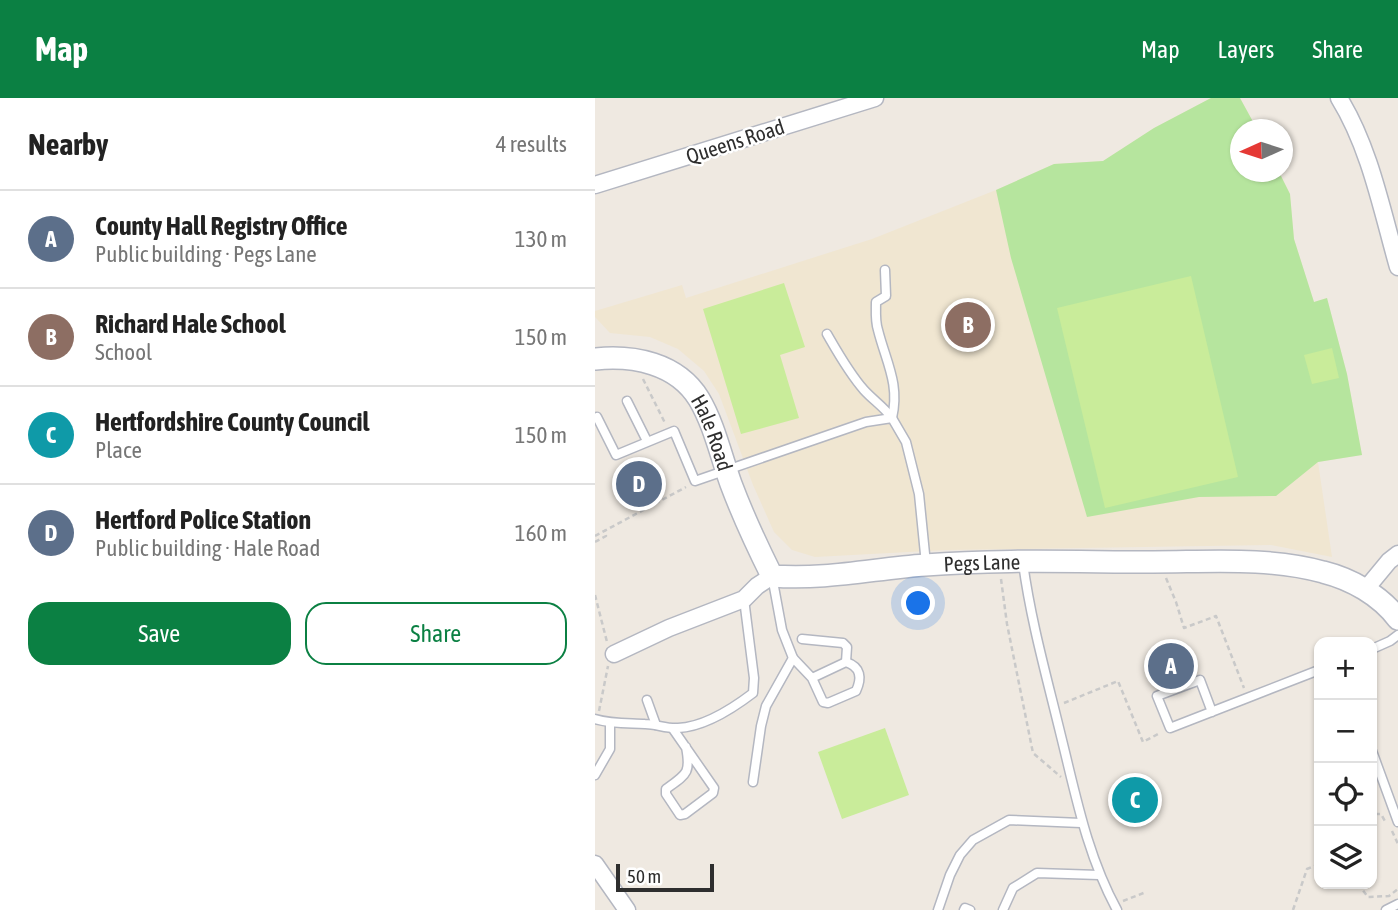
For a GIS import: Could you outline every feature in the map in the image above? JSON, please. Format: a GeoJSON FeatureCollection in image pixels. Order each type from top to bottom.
{"type":"FeatureCollection","features":[{"type":"Feature","properties":{"kind":"main road","name":"Hale Road"},"geometry":{"type":"LineString","coordinates":[[595,359],[633,358],[656,365],[672,373],[698,397],[743,518],[772,576]]}},
{"type":"Feature","properties":{"kind":"main road","name":"Pegs Lane"},"geometry":{"type":"LineString","coordinates":[[772,576],[805,579],[926,565],[999,562],[1243,562],[1294,566],[1331,574],[1365,590],[1386,605],[1398,619]]}},
{"type":"Feature","properties":{"kind":"street"},"geometry":{"type":"LineString","coordinates":[[1339,98],[1372,176],[1398,267]]}},
{"type":"Feature","properties":{"kind":"street","name":"Queens Road"},"geometry":{"type":"LineString","coordinates":[[595,185],[865,99]]}},
{"type":"Feature","properties":{"kind":"street"},"geometry":{"type":"LineString","coordinates":[[1365,590],[1398,554]]}},
{"type":"Feature","properties":{"kind":"street"},"geometry":{"type":"LineString","coordinates":[[611,653],[744,599],[772,576]]}},
{"type":"Feature","properties":{"kind":"street"},"geometry":{"type":"LineString","coordinates":[[598,875],[627,910]]}},
{"type":"Feature","properties":{"kind":"lane"},"geometry":{"type":"LineString","coordinates":[[885,270],[886,296],[876,302],[877,327],[890,365],[896,400],[892,418]]}},
{"type":"Feature","properties":{"kind":"lane"},"geometry":{"type":"LineString","coordinates":[[827,334],[845,365],[865,392],[885,408],[906,442],[919,494],[926,565]]}},
{"type":"Feature","properties":{"kind":"lane"},"geometry":{"type":"LineString","coordinates":[[627,401],[647,441]]}},
{"type":"Feature","properties":{"kind":"lane"},"geometry":{"type":"LineString","coordinates":[[597,417],[616,455],[674,431],[695,481],[725,468],[866,422],[892,418]]}},
{"type":"Feature","properties":{"kind":"lane"},"geometry":{"type":"LineString","coordinates":[[1023,562],[1034,629],[1081,822],[1099,875],[1117,910]]}},
{"type":"Feature","properties":{"kind":"lane"},"geometry":{"type":"LineString","coordinates":[[772,576],[782,630],[793,658],[812,678],[826,703],[856,691],[860,682],[854,665],[846,662],[812,678]]}},
{"type":"Feature","properties":{"kind":"lane"},"geometry":{"type":"LineString","coordinates":[[596,720],[673,729],[695,725],[735,706],[753,693],[754,678],[744,599]]}},
{"type":"Feature","properties":{"kind":"lane"},"geometry":{"type":"LineString","coordinates":[[1377,647],[1398,635]]}},
{"type":"Feature","properties":{"kind":"lane"},"geometry":{"type":"LineString","coordinates":[[802,639],[843,643],[847,647],[846,662]]}},
{"type":"Feature","properties":{"kind":"lane"},"geometry":{"type":"LineString","coordinates":[[753,782],[761,726],[767,706],[793,658]]}},
{"type":"Feature","properties":{"kind":"lane"},"geometry":{"type":"LineString","coordinates":[[1212,712],[1200,680],[1157,696],[1170,728],[1212,712],[1248,698],[1314,672]]}},
{"type":"Feature","properties":{"kind":"lane"},"geometry":{"type":"LineString","coordinates":[[647,700],[655,716],[656,725]]}},
{"type":"Feature","properties":{"kind":"lane"},"geometry":{"type":"LineString","coordinates":[[595,775],[610,749],[610,723]]}},
{"type":"Feature","properties":{"kind":"lane"},"geometry":{"type":"LineString","coordinates":[[673,729],[686,747],[714,788],[713,793],[680,815],[666,794],[666,789],[688,770],[686,747]]}},
{"type":"Feature","properties":{"kind":"lane"},"geometry":{"type":"LineString","coordinates":[[1377,762],[1394,799],[1398,822]]}},
{"type":"Feature","properties":{"kind":"lane"},"geometry":{"type":"LineString","coordinates":[[937,910],[960,855],[973,840],[1009,820],[1081,822]]}},
{"type":"Feature","properties":{"kind":"lane"},"geometry":{"type":"LineString","coordinates":[[1003,910],[1013,888],[1037,873],[1099,875]]}},
{"type":"Feature","properties":{"kind":"lane"},"geometry":{"type":"LineString","coordinates":[[1387,910],[1398,904]]}},
{"type":"Feature","properties":{"kind":"path"},"geometry":{"type":"LineString","coordinates":[[633,358],[670,433]]}},
{"type":"Feature","properties":{"kind":"path"},"geometry":{"type":"LineString","coordinates":[[595,536],[689,486]]}},
{"type":"Feature","properties":{"kind":"path"},"geometry":{"type":"LineString","coordinates":[[595,542],[607,536],[604,530]]}},
{"type":"Feature","properties":{"kind":"path"},"geometry":{"type":"LineString","coordinates":[[999,562],[1007,624],[1033,753],[1075,790]]}},
{"type":"Feature","properties":{"kind":"path"},"geometry":{"type":"LineString","coordinates":[[1161,562],[1184,628],[1216,616],[1248,698]]}},
{"type":"Feature","properties":{"kind":"path"},"geometry":{"type":"LineString","coordinates":[[595,595],[611,653],[596,720]]}},
{"type":"Feature","properties":{"kind":"path"},"geometry":{"type":"LineString","coordinates":[[1054,707],[1118,681],[1143,742],[1170,728]]}},
{"type":"Feature","properties":{"kind":"path"},"geometry":{"type":"LineString","coordinates":[[1293,910],[1307,869],[1314,866]]}},
{"type":"Feature","properties":{"kind":"path"},"geometry":{"type":"LineString","coordinates":[[1362,889],[1368,897],[1389,896],[1398,889]]}},
{"type":"Feature","properties":{"kind":"shaded area"},"geometry":{"type":"Polygon","coordinates":[[[1211,98],[1240,98],[1252,119],[1230,119],[1230,182],[1284,182],[1290,194],[1294,239],[1314,302],[1327,298],[1347,374],[1362,455],[1318,462],[1332,557],[1271,545],[946,550],[815,557],[792,550],[774,532],[753,485],[719,394],[704,371],[678,349],[650,337],[610,333],[595,317],[595,311],[682,285],[686,298],[872,239],[1054,164],[1103,161],[1154,128],[1211,98]]]}},
{"type":"Feature","properties":{"kind":"green space"},"geometry":{"type":"Polygon","coordinates":[[[1211,98],[1240,98],[1252,119],[1230,119],[1230,182],[1284,182],[1290,194],[1294,239],[1314,302],[1327,298],[1347,374],[1362,455],[1318,462],[1276,496],[1199,497],[1087,517],[1011,258],[996,190],[1054,164],[1103,161],[1154,128],[1211,98]]]}},
{"type":"Feature","properties":{"kind":"green space"},"geometry":{"type":"Polygon","coordinates":[[[1191,276],[1238,477],[1105,508],[1057,308],[1191,276]]]}},
{"type":"Feature","properties":{"kind":"green space"},"geometry":{"type":"Polygon","coordinates":[[[784,283],[805,347],[780,355],[799,418],[741,434],[703,309],[784,283]]]}},
{"type":"Feature","properties":{"kind":"green space"},"geometry":{"type":"Polygon","coordinates":[[[1332,348],[1339,378],[1312,384],[1304,355],[1332,348]]]}},
{"type":"Feature","properties":{"kind":"green space"},"geometry":{"type":"Polygon","coordinates":[[[885,728],[909,795],[842,819],[818,752],[885,728]]]}},
{"type":"Feature","properties":{"kind":"place","name":"Richard Hale School"},"geometry":{"type":"Point","coordinates":[968,325]}},
{"type":"Feature","properties":{"kind":"place","name":"Hertford Police Station"},"geometry":{"type":"Point","coordinates":[639,484]}},
{"type":"Feature","properties":{"kind":"place","name":"County Hall Registry Office"},"geometry":{"type":"Point","coordinates":[1171,666]}},
{"type":"Feature","properties":{"kind":"place","name":"Hertfordshire County Council"},"geometry":{"type":"Point","coordinates":[1135,800]}}]}
